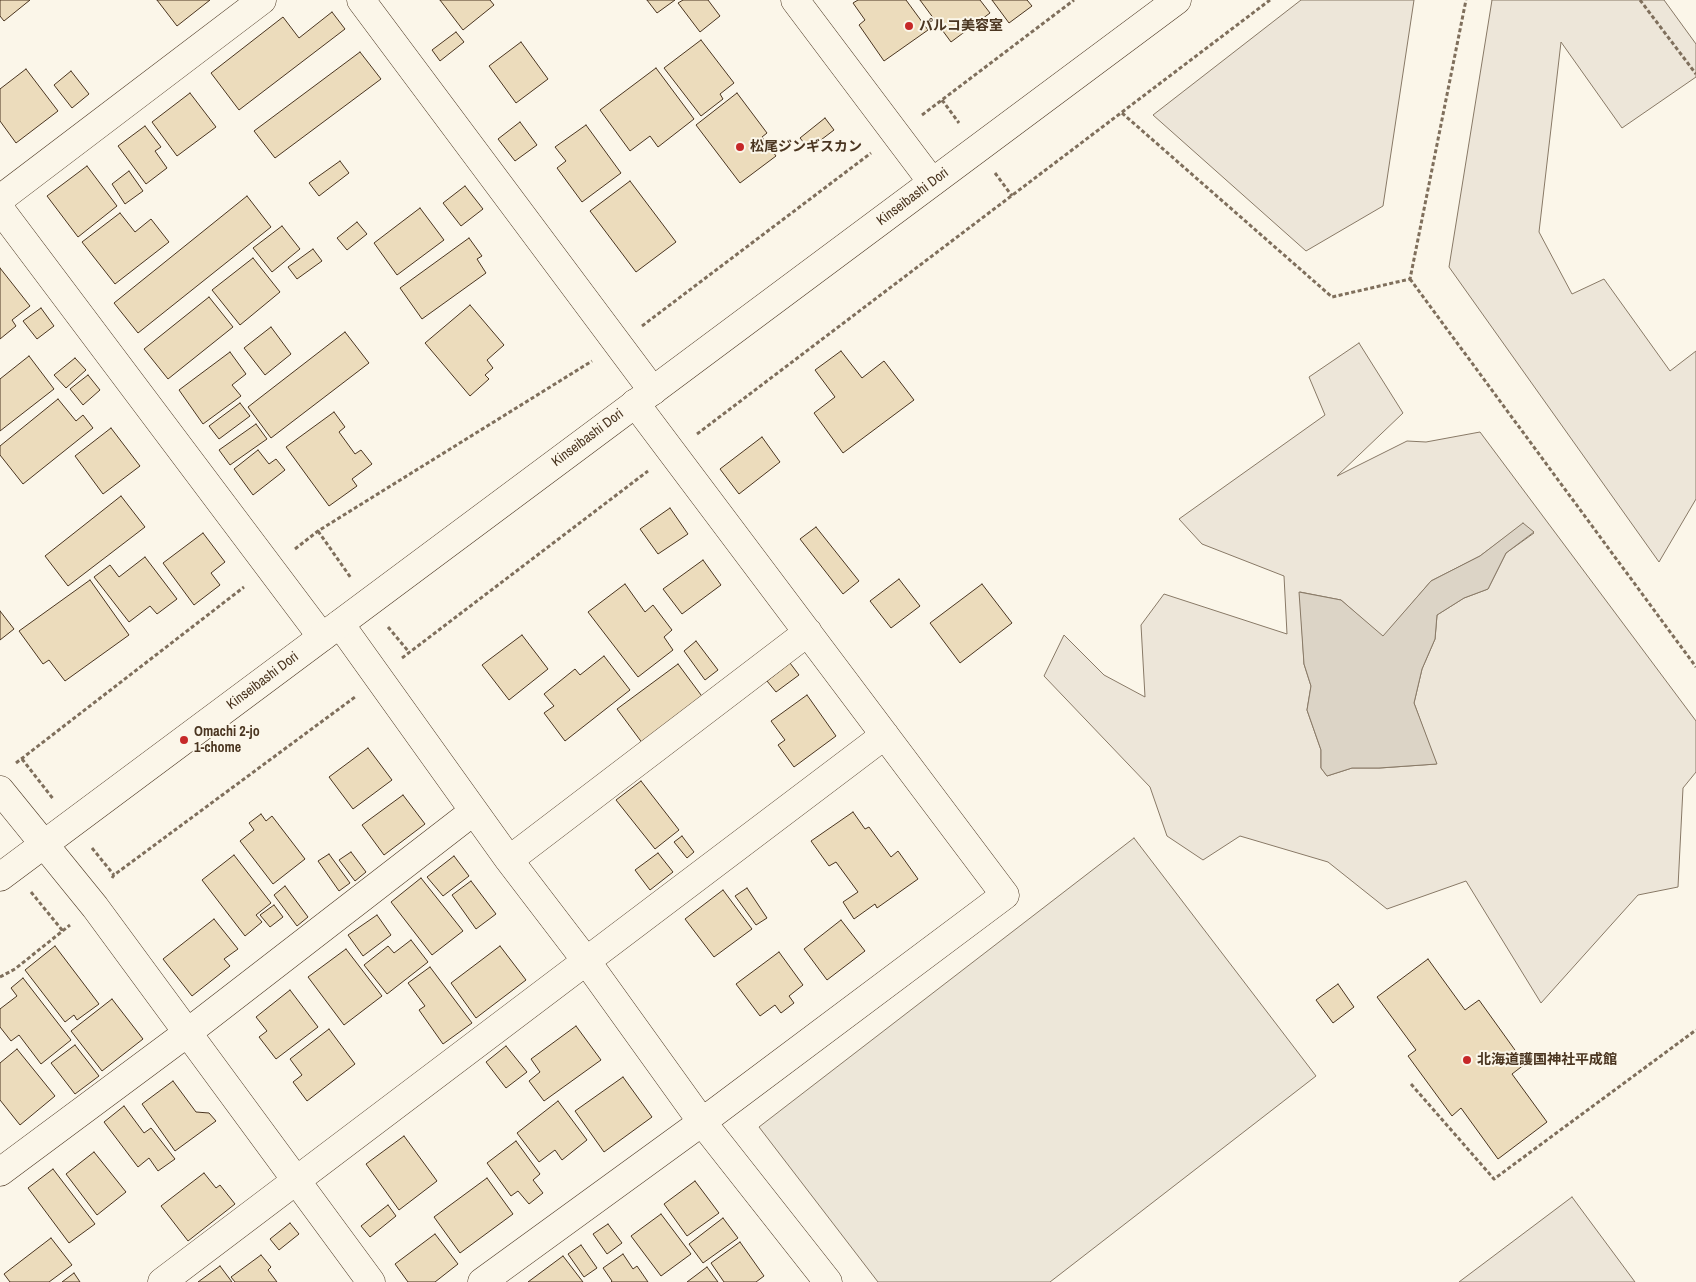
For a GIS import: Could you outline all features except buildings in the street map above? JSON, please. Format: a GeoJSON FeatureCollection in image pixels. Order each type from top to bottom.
{"type":"FeatureCollection","features":[{"type":"Feature","properties":{"kind":"street"},"geometry":{"type":"LineString","coordinates":[[0,198],[262,0]]}},
{"type":"Feature","properties":{"kind":"street"},"geometry":{"type":"LineString","coordinates":[[361,0],[618,344],[644,397],[808,632],[1006,895],[702,1122],[482,1282]]}},
{"type":"Feature","properties":{"kind":"street"},"geometry":{"type":"LineString","coordinates":[[795,0],[932,182]]}},
{"type":"Feature","properties":{"kind":"street","name":"Kinseibashi Dori"},"geometry":{"type":"LineString","coordinates":[[0,878],[1176,0]]}},
{"type":"Feature","properties":{"kind":"street"},"geometry":{"type":"LineString","coordinates":[[0,209],[270,567],[331,630],[474,811],[587,962],[702,1122],[828,1282]]}},
{"type":"Feature","properties":{"kind":"street"},"geometry":{"type":"LineString","coordinates":[[509,860],[808,632]]}},
{"type":"Feature","properties":{"kind":"street"},"geometry":{"type":"LineString","coordinates":[[162,1282],[885,735]]}},
{"type":"Feature","properties":{"kind":"street"},"geometry":{"type":"LineString","coordinates":[[0,790],[94,907],[371,1282]]}},
{"type":"Feature","properties":{"kind":"street"},"geometry":{"type":"LineString","coordinates":[[0,1172],[187,1033],[474,811]]}},
{"type":"Feature","properties":{"kind":"path"},"geometry":{"type":"LineString","coordinates":[[22,759],[318,531],[618,344],[1074,0]]}},
{"type":"Feature","properties":{"kind":"path"},"geometry":{"type":"LineString","coordinates":[[1466,0],[1410,279],[1696,667]]}},
{"type":"Feature","properties":{"kind":"path"},"geometry":{"type":"LineString","coordinates":[[1640,0],[1696,74]]}},
{"type":"Feature","properties":{"kind":"path"},"geometry":{"type":"LineString","coordinates":[[1122,113],[1332,297],[1410,279]]}},
{"type":"Feature","properties":{"kind":"path"},"geometry":{"type":"LineString","coordinates":[[0,977],[14,969],[94,907],[114,875]]}},
{"type":"Feature","properties":{"kind":"path"},"geometry":{"type":"LineString","coordinates":[[1412,1084],[1494,1179],[1696,1030]]}},
{"type":"Feature","properties":{"kind":"shaded area"},"geometry":{"type":"Polygon","coordinates":[[[1301,0],[1414,0],[1383,206],[1306,251],[1153,115],[1301,0]]]}},
{"type":"Feature","properties":{"kind":"shaded area"},"geometry":{"type":"Polygon","coordinates":[[[1492,0],[1664,0],[1696,44],[1696,77],[1622,128],[1561,42],[1539,232],[1572,294],[1604,279],[1670,371],[1696,351],[1696,499],[1659,562],[1449,267],[1492,0]]]}},
{"type":"Feature","properties":{"kind":"shaded area"},"geometry":{"type":"Polygon","coordinates":[[[1359,343],[1403,413],[1337,476],[1407,441],[1426,442],[1480,432],[1696,721],[1696,772],[1683,788],[1678,887],[1638,895],[1541,1003],[1466,881],[1387,909],[1328,862],[1240,836],[1203,860],[1167,836],[1150,787],[1044,676],[1064,635],[1104,675],[1145,697],[1141,625],[1164,594],[1287,634],[1284,576],[1202,544],[1179,519],[1325,415],[1309,377],[1359,343]],[[1523,524],[1480,556],[1431,581],[1383,637],[1341,600],[1300,592],[1304,664],[1311,686],[1307,710],[1321,750],[1321,768],[1327,776],[1352,768],[1436,764],[1414,703],[1422,669],[1435,639],[1437,615],[1464,598],[1488,589],[1506,553],[1534,533],[1523,524]]]}},
{"type":"Feature","properties":{"kind":"shaded area"},"geometry":{"type":"Polygon","coordinates":[[[1523,523],[1534,532],[1506,553],[1488,589],[1464,598],[1437,615],[1435,639],[1422,669],[1414,703],[1437,764],[1352,768],[1327,776],[1321,768],[1321,750],[1307,710],[1311,686],[1304,664],[1299,592],[1341,600],[1383,636],[1431,581],[1480,556],[1523,523]]]}},
{"type":"Feature","properties":{"kind":"shaded area"},"geometry":{"type":"Polygon","coordinates":[[[1134,838],[1316,1076],[1050,1282],[878,1282],[759,1127],[1134,838]]]}},
{"type":"Feature","properties":{"kind":"shaded area"},"geometry":{"type":"Polygon","coordinates":[[[1572,1197],[1635,1282],[1459,1282],[1572,1197]]]}},
{"type":"Feature","properties":{"kind":"place","name":"パルコ美容室"},"geometry":{"type":"Point","coordinates":[909,26]}},
{"type":"Feature","properties":{"kind":"place","name":"松尾ジンギスカン"},"geometry":{"type":"Point","coordinates":[740,147]}},
{"type":"Feature","properties":{"kind":"place","name":"Omachi 2-jo 1-chome"},"geometry":{"type":"Point","coordinates":[184,740]}},
{"type":"Feature","properties":{"kind":"place","name":"北海道護国神社平成館"},"geometry":{"type":"Point","coordinates":[1467,1060]}}]}
